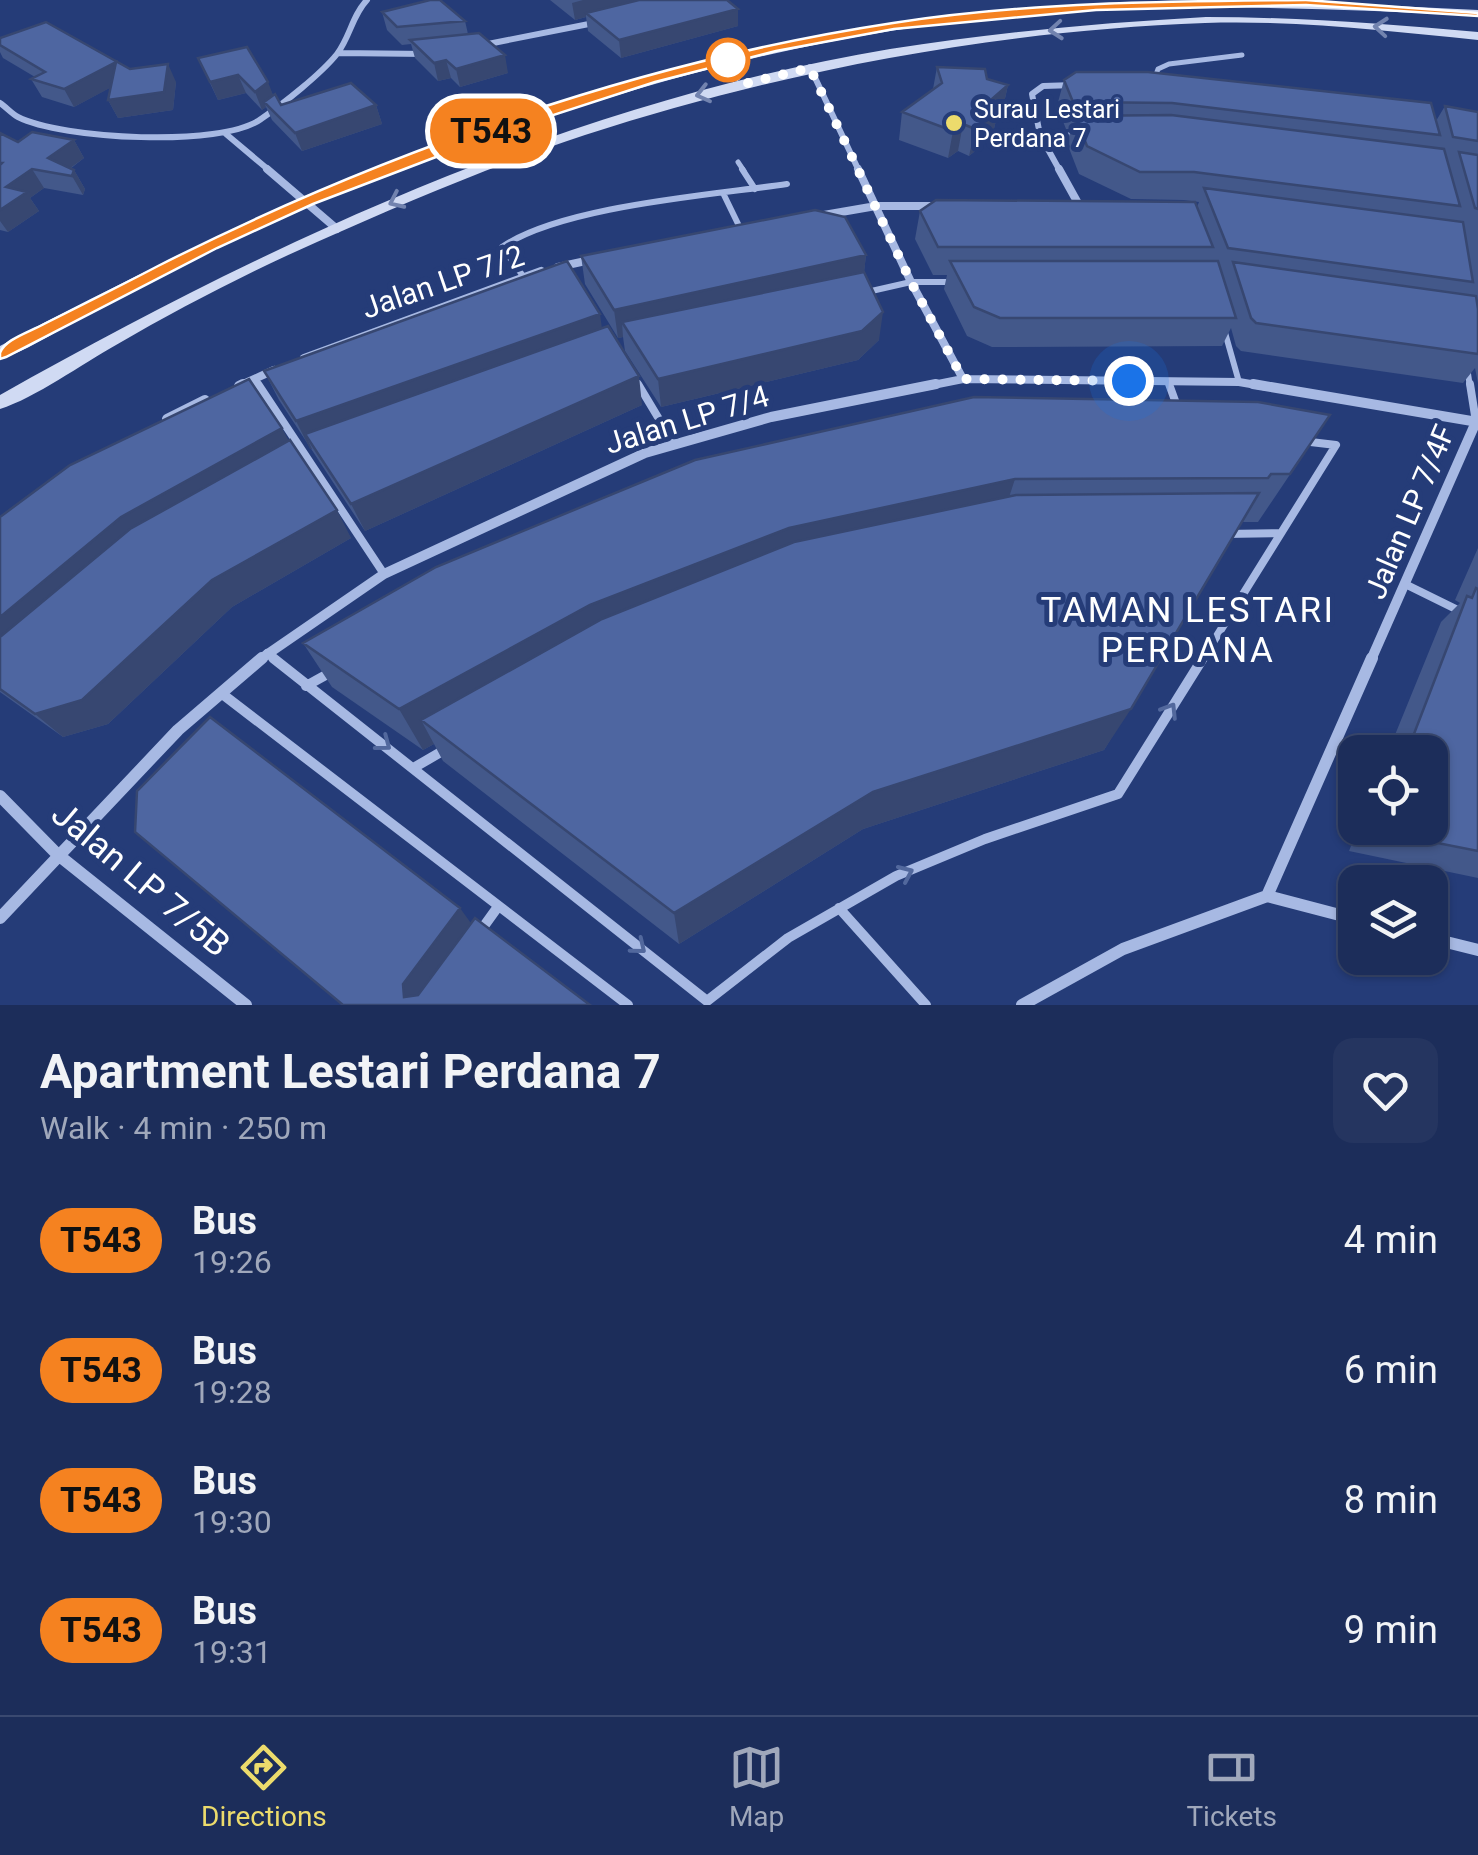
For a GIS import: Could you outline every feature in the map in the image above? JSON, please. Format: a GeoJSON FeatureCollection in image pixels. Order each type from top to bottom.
{"type":"FeatureCollection","features":[{"type":"Feature","properties":{"kind":"main road"},"geometry":{"type":"LineString","coordinates":[[0,353],[212,245],[308,201],[500,128],[651,80],[776,48],[894,26],[1014,12],[1230,0],[1369,3],[1478,13]]}},
{"type":"Feature","properties":{"kind":"main road"},"geometry":{"type":"LineString","coordinates":[[0,403],[90,351],[336,228],[552,139],[671,102],[810,68],[1008,34],[1144,22],[1282,20],[1478,36]]}},
{"type":"Feature","properties":{"kind":"street"},"geometry":{"type":"LineString","coordinates":[[0,102],[19,118],[67,130],[136,138],[226,134],[258,122],[338,52],[356,12],[367,0]]}},
{"type":"Feature","properties":{"kind":"street"},"geometry":{"type":"LineString","coordinates":[[467,48],[610,20]]}},
{"type":"Feature","properties":{"kind":"street"},"geometry":{"type":"LineString","coordinates":[[338,52],[434,54]]}},
{"type":"Feature","properties":{"kind":"street"},"geometry":{"type":"LineString","coordinates":[[810,68],[911,282],[963,379]]}},
{"type":"Feature","properties":{"kind":"street"},"geometry":{"type":"LineString","coordinates":[[1079,206],[1040,135],[1032,94],[1042,86],[1085,84]]}},
{"type":"Feature","properties":{"kind":"street"},"geometry":{"type":"LineString","coordinates":[[1141,84],[1154,85]]}},
{"type":"Feature","properties":{"kind":"street"},"geometry":{"type":"LineString","coordinates":[[226,134],[336,228]]}},
{"type":"Feature","properties":{"kind":"street"},"geometry":{"type":"LineString","coordinates":[[799,220],[876,206],[950,206]]}},
{"type":"Feature","properties":{"kind":"street"},"geometry":{"type":"LineString","coordinates":[[1061,206],[1096,206]]}},
{"type":"Feature","properties":{"kind":"street"},"geometry":{"type":"LineString","coordinates":[[725,233],[760,227]]}},
{"type":"Feature","properties":{"kind":"street","name":"Jalan LP 7/2"},"geometry":{"type":"LineString","coordinates":[[153,426],[335,344],[523,276],[603,257]]}},
{"type":"Feature","properties":{"kind":"street","name":"Jalan LP 7/4"},"geometry":{"type":"LineString","coordinates":[[0,918],[178,730],[266,653],[384,574],[500,517],[674,444],[771,418],[963,379],[1239,382],[1477,422]]}},
{"type":"Feature","properties":{"kind":"street","name":"Jalan LP 7/4F"},"geometry":{"type":"LineString","coordinates":[[1268,896],[1477,422]]}},
{"type":"Feature","properties":{"kind":"street","name":"Jalan LP 7/5B"},"geometry":{"type":"LineString","coordinates":[[0,796],[57,854],[246,1005]]}},
{"type":"Feature","properties":{"kind":"street"},"geometry":{"type":"LineString","coordinates":[[1022,1005],[1123,949],[1268,896],[1338,914]]}},
{"type":"Feature","properties":{"kind":"street"},"geometry":{"type":"LineString","coordinates":[[1448,942],[1478,950]]}},
{"type":"Feature","properties":{"kind":"lane"},"geometry":{"type":"LineString","coordinates":[[1154,85],[1154,76],[1162,66],[1242,55]]}},
{"type":"Feature","properties":{"kind":"lane"},"geometry":{"type":"LineString","coordinates":[[1040,135],[1092,136]]}},
{"type":"Feature","properties":{"kind":"lane"},"geometry":{"type":"LineString","coordinates":[[738,162],[755,189]]}},
{"type":"Feature","properties":{"kind":"lane"},"geometry":{"type":"LineString","coordinates":[[523,276],[502,248],[520,232],[787,184]]}},
{"type":"Feature","properties":{"kind":"lane"},"geometry":{"type":"LineString","coordinates":[[724,195],[741,230]]}},
{"type":"Feature","properties":{"kind":"lane"},"geometry":{"type":"LineString","coordinates":[[565,265],[575,281]]}},
{"type":"Feature","properties":{"kind":"lane"},"geometry":{"type":"LineString","coordinates":[[856,294],[911,282],[971,282]]}},
{"type":"Feature","properties":{"kind":"lane"},"geometry":{"type":"LineString","coordinates":[[1220,316],[1239,382]]}},
{"type":"Feature","properties":{"kind":"lane"},"geometry":{"type":"LineString","coordinates":[[1464,352],[1477,422]]}},
{"type":"Feature","properties":{"kind":"lane"},"geometry":{"type":"LineString","coordinates":[[625,362],[674,444]]}},
{"type":"Feature","properties":{"kind":"lane"},"geometry":{"type":"LineString","coordinates":[[254,379],[384,574]]}},
{"type":"Feature","properties":{"kind":"lane"},"geometry":{"type":"LineString","coordinates":[[1168,381],[1178,410]]}},
{"type":"Feature","properties":{"kind":"lane"},"geometry":{"type":"LineString","coordinates":[[266,653],[707,1001],[788,938],[896,876],[985,838],[1118,794],[1336,446],[1298,440]]}},
{"type":"Feature","properties":{"kind":"lane"},"geometry":{"type":"LineString","coordinates":[[292,468],[326,452]]}},
{"type":"Feature","properties":{"kind":"lane"},"geometry":{"type":"LineString","coordinates":[[1206,534],[1280,534]]}},
{"type":"Feature","properties":{"kind":"lane"},"geometry":{"type":"LineString","coordinates":[[1407,584],[1478,620]]}},
{"type":"Feature","properties":{"kind":"lane"},"geometry":{"type":"LineString","coordinates":[[306,686],[340,668]]}},
{"type":"Feature","properties":{"kind":"lane"},"geometry":{"type":"LineString","coordinates":[[221,693],[628,1005]]}},
{"type":"Feature","properties":{"kind":"lane"},"geometry":{"type":"LineString","coordinates":[[415,768],[461,740]]}},
{"type":"Feature","properties":{"kind":"lane"},"geometry":{"type":"LineString","coordinates":[[467,950],[498,908]]}},
{"type":"Feature","properties":{"kind":"lane"},"geometry":{"type":"LineString","coordinates":[[839,908],[926,1005]]}},
{"type":"Feature","properties":{"kind":"building"},"geometry":{"type":"Polygon","coordinates":[[[440,0],[465,21],[397,27],[382,12],[440,0]]]}},
{"type":"Feature","properties":{"kind":"building"},"geometry":{"type":"Polygon","coordinates":[[[639,0],[727,0],[738,9],[619,40],[586,13],[639,0]]]}},
{"type":"Feature","properties":{"kind":"building"},"geometry":{"type":"Polygon","coordinates":[[[46,22],[130,69],[168,64],[164,92],[108,100],[116,62],[64,89],[31,79],[45,72],[0,45],[0,38],[46,22]]]}},
{"type":"Feature","properties":{"kind":"building"},"geometry":{"type":"Polygon","coordinates":[[[479,33],[505,55],[456,69],[446,60],[434,63],[410,40],[479,33]]]}},
{"type":"Feature","properties":{"kind":"building"},"geometry":{"type":"Polygon","coordinates":[[[247,47],[268,82],[255,92],[238,75],[210,82],[198,58],[247,47]]]}},
{"type":"Feature","properties":{"kind":"building"},"geometry":{"type":"Polygon","coordinates":[[[937,67],[985,69],[987,79],[1008,85],[985,105],[998,110],[975,129],[963,124],[953,131],[902,112],[942,83],[937,67]]]}},
{"type":"Feature","properties":{"kind":"building"},"geometry":{"type":"Polygon","coordinates":[[[1076,72],[1148,72],[1431,103],[1440,135],[1172,103],[1073,102],[1064,80],[1076,72]]]}},
{"type":"Feature","properties":{"kind":"building"},"geometry":{"type":"Polygon","coordinates":[[[351,83],[376,105],[295,133],[264,102],[275,94],[281,105],[351,83]]]}},
{"type":"Feature","properties":{"kind":"building"},"geometry":{"type":"Polygon","coordinates":[[[1445,106],[1478,112],[1478,141],[1453,137],[1445,106]]]}},
{"type":"Feature","properties":{"kind":"building"},"geometry":{"type":"Polygon","coordinates":[[[1171,115],[1444,149],[1460,206],[1194,172],[1140,172],[1087,146],[1075,116],[1171,115]]]}},
{"type":"Feature","properties":{"kind":"building"},"geometry":{"type":"Polygon","coordinates":[[[32,132],[74,140],[48,158],[74,170],[72,176],[32,169],[6,187],[27,192],[0,210],[0,133],[18,142],[32,132]]]}},
{"type":"Feature","properties":{"kind":"building"},"geometry":{"type":"Polygon","coordinates":[[[1459,152],[1478,155],[1478,209],[1475,208],[1459,152]]]}},
{"type":"Feature","properties":{"kind":"building"},"geometry":{"type":"Polygon","coordinates":[[[1204,188],[1463,222],[1473,282],[1228,248],[1204,188]]]}},
{"type":"Feature","properties":{"kind":"building"},"geometry":{"type":"Polygon","coordinates":[[[936,200],[1195,202],[1213,247],[938,247],[920,211],[936,200]]]}},
{"type":"Feature","properties":{"kind":"building"},"geometry":{"type":"Polygon","coordinates":[[[815,210],[845,217],[866,255],[614,310],[581,256],[815,210]]]}},
{"type":"Feature","properties":{"kind":"building"},"geometry":{"type":"Polygon","coordinates":[[[567,261],[600,314],[296,421],[264,371],[567,261]]]}},
{"type":"Feature","properties":{"kind":"building"},"geometry":{"type":"Polygon","coordinates":[[[950,261],[1218,261],[1236,318],[1000,318],[974,307],[950,261]]]}},
{"type":"Feature","properties":{"kind":"building"},"geometry":{"type":"Polygon","coordinates":[[[1233,262],[1476,296],[1478,354],[1256,323],[1233,262]]]}},
{"type":"Feature","properties":{"kind":"building"},"geometry":{"type":"Polygon","coordinates":[[[864,272],[883,312],[862,331],[658,379],[622,322],[864,272]]]}},
{"type":"Feature","properties":{"kind":"building"},"geometry":{"type":"Polygon","coordinates":[[[608,326],[639,376],[351,504],[305,434],[608,326]]]}},
{"type":"Feature","properties":{"kind":"building"},"geometry":{"type":"Polygon","coordinates":[[[249,379],[282,428],[121,517],[0,617],[0,517],[70,465],[249,379]]]}},
{"type":"Feature","properties":{"kind":"building"},"geometry":{"type":"Polygon","coordinates":[[[974,397],[1258,402],[1330,415],[1290,474],[1271,474],[1268,478],[1015,479],[789,528],[590,605],[399,709],[303,643],[436,567],[695,460],[974,397]]]}},
{"type":"Feature","properties":{"kind":"building"},"geometry":{"type":"Polygon","coordinates":[[[290,440],[337,510],[212,580],[82,700],[35,714],[0,689],[0,637],[130,529],[290,440]]]}},
{"type":"Feature","properties":{"kind":"building"},"geometry":{"type":"Polygon","coordinates":[[[1259,493],[1131,709],[873,792],[674,913],[421,720],[602,619],[794,542],[1016,495],[1259,493]]]}},
{"type":"Feature","properties":{"kind":"building"},"geometry":{"type":"Polygon","coordinates":[[[1478,589],[1478,851],[1448,845],[1448,735],[1414,735],[1467,596],[1472,598],[1478,589]]]}},
{"type":"Feature","properties":{"kind":"building"},"geometry":{"type":"Polygon","coordinates":[[[210,717],[460,908],[403,984],[404,997],[418,995],[475,918],[590,1005],[343,1005],[135,832],[137,791],[210,717]]]}},
{"type":"Feature","properties":{"kind":"bus line","name":"T543"},"geometry":{"type":"LineString","coordinates":[[0,353],[212,245],[308,201],[500,128],[651,80],[776,48],[894,26],[1096,6],[1306,1],[1478,13]]}},
{"type":"Feature","properties":{"kind":"place","name":"Surau Lestari Perdana 7"},"geometry":{"type":"Point","coordinates":[954,123]}},
{"type":"Feature","properties":{"kind":"district","name":"TAMAN LESTARI PERDANA"},"geometry":{"type":"Point","coordinates":[1188,630]}},
{"type":"Feature","properties":{"kind":"route"},"geometry":{"type":"LineString","coordinates":[[728,60],[740,85],[810,68],[911,282],[963,379],[1129,381]]}}]}
